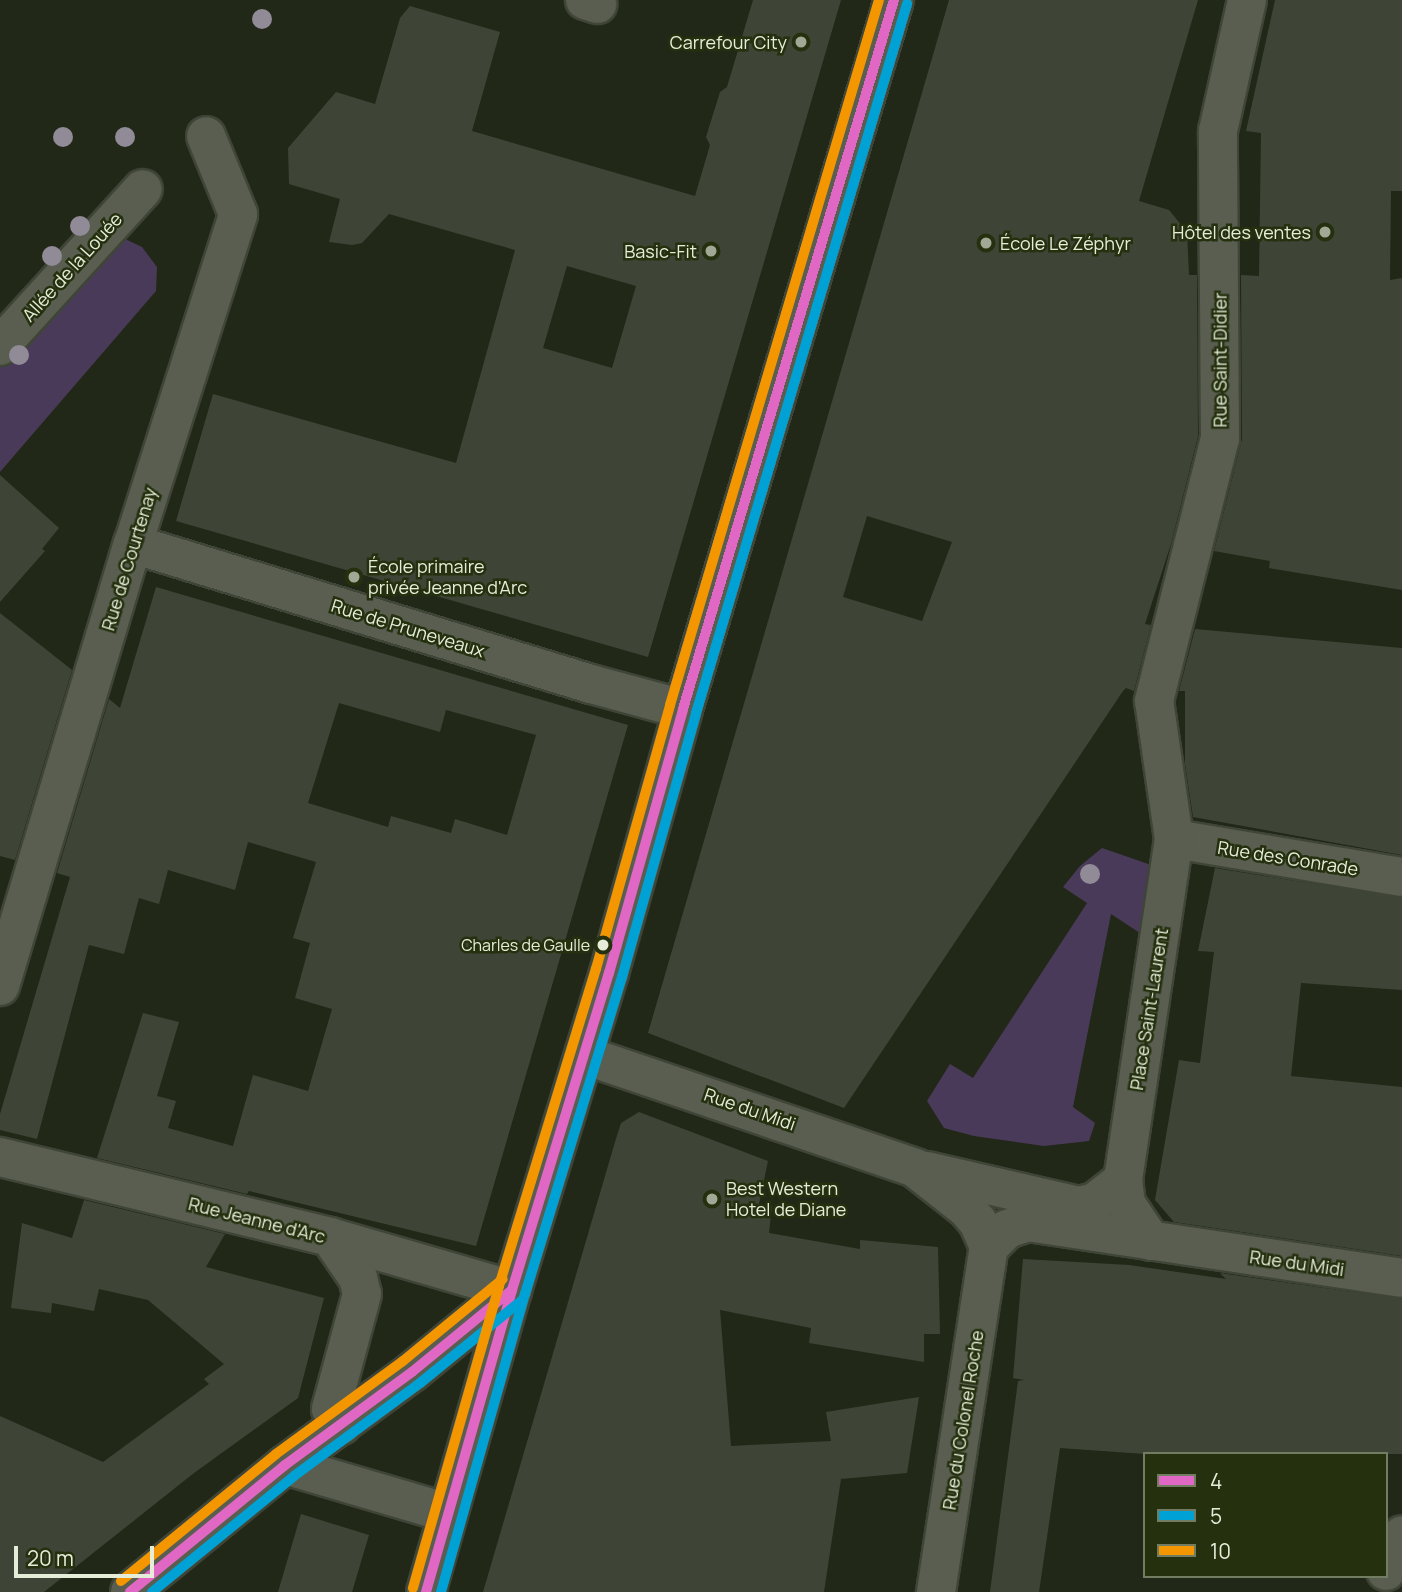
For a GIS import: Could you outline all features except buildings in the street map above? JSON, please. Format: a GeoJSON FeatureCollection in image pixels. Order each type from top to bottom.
{"type":"FeatureCollection","features":[{"type":"Feature","properties":{"kind":"street"},"geometry":{"type":"LineString","coordinates":[[426,1592],[512,1290],[584,1055],[683,709],[894,0]]}},
{"type":"Feature","properties":{"kind":"street","name":"Rue Saint-Didier"},"geometry":{"type":"LineString","coordinates":[[1174,839],[1154,701],[1220,439],[1218,131],[1247,0]]}},
{"type":"Feature","properties":{"kind":"street","name":"Rue de Courtenay"},"geometry":{"type":"LineString","coordinates":[[0,986],[134,544],[238,214],[206,136]]}},
{"type":"Feature","properties":{"kind":"street","name":"Allée de la Louée"},"geometry":{"type":"LineString","coordinates":[[0,346],[143,189]]}},
{"type":"Feature","properties":{"kind":"street","name":"Rue de Pruneveaux"},"geometry":{"type":"LineString","coordinates":[[134,544],[591,684],[683,709]]}},
{"type":"Feature","properties":{"kind":"street","name":"Rue des Conrade"},"geometry":{"type":"LineString","coordinates":[[1174,839],[1402,877]]}},
{"type":"Feature","properties":{"kind":"street","name":"Place Saint-Laurent"},"geometry":{"type":"LineString","coordinates":[[1123,1180],[1174,839]]}},
{"type":"Feature","properties":{"kind":"street","name":"Rue du Midi"},"geometry":{"type":"LineString","coordinates":[[584,1055],[915,1168],[1079,1206],[1095,1202],[1123,1180]]}},
{"type":"Feature","properties":{"kind":"street","name":"Rue Jeanne d'Arc"},"geometry":{"type":"LineString","coordinates":[[0,1157],[330,1237],[512,1290]]}},
{"type":"Feature","properties":{"kind":"street","name":"Rue du Midi"},"geometry":{"type":"LineString","coordinates":[[915,1168],[967,1209],[978,1222],[989,1247],[1007,1229],[1028,1222],[1402,1278]]}},
{"type":"Feature","properties":{"kind":"street"},"geometry":{"type":"LineString","coordinates":[[1123,1180],[1126,1204],[1151,1241]]}},
{"type":"Feature","properties":{"kind":"street"},"geometry":{"type":"LineString","coordinates":[[330,1237],[358,1278],[362,1294],[331,1409],[341,1425]]}},
{"type":"Feature","properties":{"kind":"street","name":"Rue du Colonel Roche"},"geometry":{"type":"LineString","coordinates":[[936,1592],[989,1247]]}},
{"type":"Feature","properties":{"kind":"street"},"geometry":{"type":"LineString","coordinates":[[132,1591],[285,1465],[412,1372],[512,1290]]}},
{"type":"Feature","properties":{"kind":"street"},"geometry":{"type":"LineString","coordinates":[[285,1465],[449,1513]]}},
{"type":"Feature","properties":{"kind":"street"},"geometry":{"type":"LineString","coordinates":[[1388,1566],[1402,1535]]}},
{"type":"Feature","properties":{"kind":"shaded area"},"geometry":{"type":"Polygon","coordinates":[[[117,235],[142,247],[157,267],[156,291],[0,472],[0,330],[117,235]]]}},
{"type":"Feature","properties":{"kind":"shaded area"},"geometry":{"type":"Polygon","coordinates":[[[1102,848],[1157,867],[1149,939],[1111,914],[1073,1107],[1095,1123],[1089,1141],[1044,1146],[974,1136],[944,1128],[927,1101],[950,1064],[973,1078],[1087,903],[1063,887],[1080,866],[1102,848]]]}},
{"type":"Feature","properties":{"kind":"transit line","name":"10"},"geometry":{"type":"LineString","coordinates":[[413,1588],[499,1286],[596,969],[670,705],[879,0]]}},
{"type":"Feature","properties":{"kind":"transit line","name":"4"},"geometry":{"type":"LineString","coordinates":[[426,1592],[512,1290],[609,973],[683,709],[894,0]]}},
{"type":"Feature","properties":{"kind":"transit line","name":"5"},"geometry":{"type":"LineString","coordinates":[[441,1592],[525,1294],[622,977],[696,713],[907,4]]}},
{"type":"Feature","properties":{"kind":"transit line","name":"10"},"geometry":{"type":"LineString","coordinates":[[121,1581],[276,1454],[403,1361],[503,1279]]}},
{"type":"Feature","properties":{"kind":"transit line","name":"4"},"geometry":{"type":"LineString","coordinates":[[130,1592],[285,1465],[412,1372],[512,1290]]}},
{"type":"Feature","properties":{"kind":"transit line","name":"5"},"geometry":{"type":"LineString","coordinates":[[152,1592],[294,1476],[420,1383],[521,1301]]}},
{"type":"Feature","properties":{"kind":"place","name":"Carrefour City"},"geometry":{"type":"Point","coordinates":[801,42]}},
{"type":"Feature","properties":{"kind":"place","name":"Hôtel des ventes"},"geometry":{"type":"Point","coordinates":[1325,232]}},
{"type":"Feature","properties":{"kind":"place","name":"École Le Zéphyr"},"geometry":{"type":"Point","coordinates":[986,243]}},
{"type":"Feature","properties":{"kind":"place","name":"Basic-Fit"},"geometry":{"type":"Point","coordinates":[711,251]}},
{"type":"Feature","properties":{"kind":"place","name":"École primaire privée Jeanne d'Arc"},"geometry":{"type":"Point","coordinates":[354,577]}},
{"type":"Feature","properties":{"kind":"place","name":"Charles de Gaulle"},"geometry":{"type":"Point","coordinates":[603,945]}},
{"type":"Feature","properties":{"kind":"place","name":"Best Western Hotel de Diane"},"geometry":{"type":"Point","coordinates":[712,1199]}}]}
